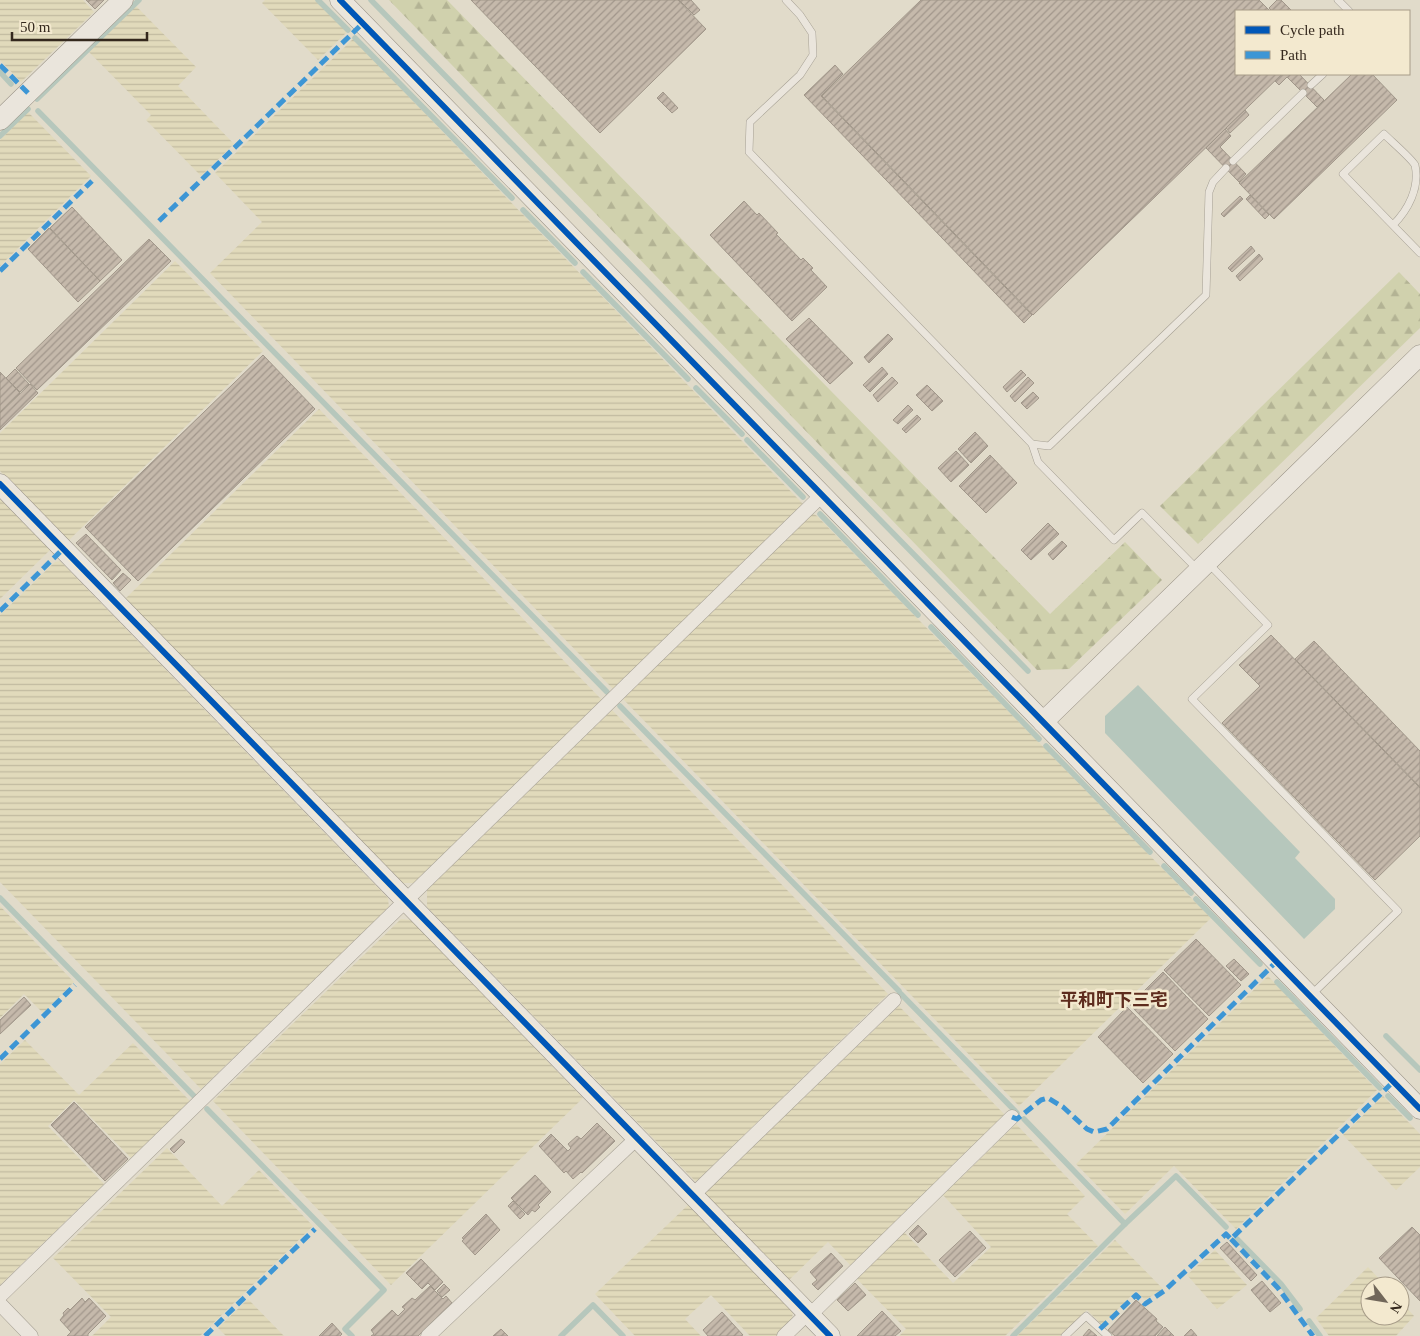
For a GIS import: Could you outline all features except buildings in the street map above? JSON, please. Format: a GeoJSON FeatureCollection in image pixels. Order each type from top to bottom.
{"type":"FeatureCollection","features":[{"type":"Feature","properties":{"kind":"street"},"geometry":{"type":"LineString","coordinates":[[0,120],[123,0]]}},
{"type":"Feature","properties":{"kind":"street"},"geometry":{"type":"LineString","coordinates":[[340,0],[1420,1109]]}},
{"type":"Feature","properties":{"kind":"street"},"geometry":{"type":"LineString","coordinates":[[1043,722],[1420,355]]}},
{"type":"Feature","properties":{"kind":"street"},"geometry":{"type":"LineString","coordinates":[[0,484],[830,1336]]}},
{"type":"Feature","properties":{"kind":"street"},"geometry":{"type":"LineString","coordinates":[[0,1296],[822,495]]}},
{"type":"Feature","properties":{"kind":"street"},"geometry":{"type":"LineString","coordinates":[[693,1196],[894,1000]]}},
{"type":"Feature","properties":{"kind":"street"},"geometry":{"type":"LineString","coordinates":[[784,1336],[1012,1117]]}},
{"type":"Feature","properties":{"kind":"street"},"geometry":{"type":"LineString","coordinates":[[428,1336],[637,1138]]}},
{"type":"Feature","properties":{"kind":"street"},"geometry":{"type":"LineString","coordinates":[[0,1304],[31,1336]]}},
{"type":"Feature","properties":{"kind":"lane"},"geometry":{"type":"LineString","coordinates":[[786,0],[800,15],[812,33],[813,55],[800,75],[750,122],[749,152],[1032,444],[1038,462],[1114,540],[1142,513],[1268,625],[1192,699],[1398,911],[1310,997]]}},
{"type":"Feature","properties":{"kind":"lane"},"geometry":{"type":"LineString","coordinates":[[1338,0],[1348,10]]}},
{"type":"Feature","properties":{"kind":"lane"},"geometry":{"type":"LineString","coordinates":[[1311,85],[1322,75]]}},
{"type":"Feature","properties":{"kind":"lane"},"geometry":{"type":"LineString","coordinates":[[1233,161],[1303,93]]}},
{"type":"Feature","properties":{"kind":"lane"},"geometry":{"type":"LineString","coordinates":[[1393,225],[1406,212],[1414,199],[1418,181],[1415,165],[1384,134],[1343,174],[1420,253]]}},
{"type":"Feature","properties":{"kind":"lane"},"geometry":{"type":"LineString","coordinates":[[1032,444],[1049,446],[1206,295],[1209,192],[1213,182],[1226,168]]}},
{"type":"Feature","properties":{"kind":"lane"},"geometry":{"type":"LineString","coordinates":[[1065,1336],[1086,1316],[1108,1336]]}},
{"type":"Feature","properties":{"kind":"shaded area"},"geometry":{"type":"Polygon","coordinates":[[[0,0],[83,0],[94,12],[21,82],[0,60],[0,0]]]}},
{"type":"Feature","properties":{"kind":"shaded area"},"geometry":{"type":"Polygon","coordinates":[[[265,0],[316,0],[347,32],[318,60],[262,3],[265,0]]]}},
{"type":"Feature","properties":{"kind":"shaded area"},"geometry":{"type":"Polygon","coordinates":[[[136,6],[196,67],[178,86],[234,144],[201,176],[146,120],[151,115],[89,52],[136,6]]]}},
{"type":"Feature","properties":{"kind":"shaded area"},"geometry":{"type":"Polygon","coordinates":[[[353,39],[803,504],[613,689],[210,273],[262,222],[215,173],[353,39]]]}},
{"type":"Feature","properties":{"kind":"shaded area"},"geometry":{"type":"Polygon","coordinates":[[[28,112],[91,176],[0,266],[0,140],[28,112]]]}},
{"type":"Feature","properties":{"kind":"shaded area"},"geometry":{"type":"Polygon","coordinates":[[[175,261],[263,351],[68,541],[0,471],[0,433],[175,261]]]}},
{"type":"Feature","properties":{"kind":"shaded area"},"geometry":{"type":"Polygon","coordinates":[[[319,409],[602,700],[415,883],[401,883],[125,599],[319,409]]]}},
{"type":"Feature","properties":{"kind":"shaded area"},"geometry":{"type":"Polygon","coordinates":[[[0,499],[50,550],[0,599],[0,499]]]}},
{"type":"Feature","properties":{"kind":"shaded area"},"geometry":{"type":"Polygon","coordinates":[[[812,513],[1211,918],[1019,1106],[623,699],[812,513]]]}},
{"type":"Feature","properties":{"kind":"shaded area"},"geometry":{"type":"Polygon","coordinates":[[[60,561],[388,898],[389,908],[201,1089],[0,882],[0,615],[55,562],[60,561]]]}},
{"type":"Feature","properties":{"kind":"shaded area"},"geometry":{"type":"Polygon","coordinates":[[[1138,685],[1300,852],[1295,858],[1335,899],[1335,909],[1304,939],[1105,733],[1105,716],[1138,685]]]}},
{"type":"Feature","properties":{"kind":"shaded area"},"geometry":{"type":"Polygon","coordinates":[[[612,710],[888,994],[696,1182],[427,907],[427,890],[612,710]]]}},
{"type":"Feature","properties":{"kind":"shaded area"},"geometry":{"type":"Polygon","coordinates":[[[0,906],[74,982],[43,1013],[24,994],[0,1018],[0,906]]]}},
{"type":"Feature","properties":{"kind":"shaded area"},"geometry":{"type":"Polygon","coordinates":[[[401,919],[411,920],[583,1098],[391,1285],[213,1101],[401,919]]]}},
{"type":"Feature","properties":{"kind":"shaded area"},"geometry":{"type":"Polygon","coordinates":[[[1268,976],[1377,1090],[1236,1229],[1174,1166],[1125,1214],[1076,1164],[1268,976]]]}},
{"type":"Feature","properties":{"kind":"shaded area"},"geometry":{"type":"Polygon","coordinates":[[[899,1006],[1006,1116],[852,1267],[828,1242],[789,1280],[705,1193],[899,1006]]]}},
{"type":"Feature","properties":{"kind":"shaded area"},"geometry":{"type":"Polygon","coordinates":[[[25,1040],[79,1095],[133,1043],[190,1101],[131,1158],[74,1100],[48,1126],[104,1184],[0,1285],[0,1064],[25,1040]]]}},
{"type":"Feature","properties":{"kind":"shaded area"},"geometry":{"type":"Polygon","coordinates":[[[1383,1096],[1420,1134],[1420,1167],[1396,1190],[1343,1135],[1383,1096]]]}},
{"type":"Feature","properties":{"kind":"shaded area"},"geometry":{"type":"Polygon","coordinates":[[[1016,1124],[1085,1196],[1067,1214],[1098,1246],[1005,1336],[899,1336],[906,1329],[856,1278],[904,1232],[953,1283],[991,1247],[943,1195],[1016,1124]]]}},
{"type":"Feature","properties":{"kind":"shaded area"},"geometry":{"type":"Polygon","coordinates":[[[167,1148],[222,1206],[259,1170],[313,1226],[200,1336],[92,1336],[111,1317],[53,1258],[167,1148]]]}},
{"type":"Feature","properties":{"kind":"shaded area"},"geometry":{"type":"Polygon","coordinates":[[[689,1204],[793,1311],[792,1320],[776,1336],[750,1336],[711,1295],[685,1319],[701,1336],[635,1336],[595,1294],[689,1204]]]}},
{"type":"Feature","properties":{"kind":"shaded area"},"geometry":{"type":"Polygon","coordinates":[[[1115,1240],[1163,1289],[1145,1300],[1136,1291],[1102,1325],[1087,1310],[1060,1336],[1017,1336],[1115,1240]]]}},
{"type":"Feature","properties":{"kind":"shaded area"},"geometry":{"type":"Polygon","coordinates":[[[1215,1250],[1247,1285],[1217,1309],[1187,1275],[1215,1250]]]}},
{"type":"Feature","properties":{"kind":"shaded area"},"geometry":{"type":"Polygon","coordinates":[[[1368,1267],[1377,1276],[1360,1276],[1360,1326],[1405,1326],[1396,1336],[1329,1336],[1316,1318],[1368,1267]]]}},
{"type":"Feature","properties":{"kind":"shaded area"},"geometry":{"type":"Polygon","coordinates":[[[248,1299],[284,1336],[226,1336],[218,1328],[248,1299]]]}},
{"type":"Feature","properties":{"kind":"shaded area"},"geometry":{"type":"Polygon","coordinates":[[[1410,1311],[1414,1316],[1410,1320],[1410,1311]]]}},
{"type":"Feature","properties":{"kind":"green space"},"geometry":{"type":"Polygon","coordinates":[[[389,0],[447,0],[1050,614],[1125,542],[1162,580],[1069,669],[1037,670],[389,0]]]}},
{"type":"Feature","properties":{"kind":"green space"},"geometry":{"type":"Polygon","coordinates":[[[1399,272],[1420,294],[1420,328],[1198,544],[1160,506],[1399,272]]]}},
{"type":"Feature","properties":{"kind":"waterway"},"geometry":{"type":"LineString","coordinates":[[37,99],[139,0]]}},
{"type":"Feature","properties":{"kind":"waterway"},"geometry":{"type":"LineString","coordinates":[[318,0],[348,30]]}},
{"type":"Feature","properties":{"kind":"waterway"},"geometry":{"type":"LineString","coordinates":[[371,0],[1028,671]]}},
{"type":"Feature","properties":{"kind":"waterway"},"geometry":{"type":"LineString","coordinates":[[355,38],[512,198]]}},
{"type":"Feature","properties":{"kind":"waterway"},"geometry":{"type":"LineString","coordinates":[[0,72],[11,84]]}},
{"type":"Feature","properties":{"kind":"waterway"},"geometry":{"type":"LineString","coordinates":[[0,136],[28,109]]}},
{"type":"Feature","properties":{"kind":"waterway"},"geometry":{"type":"LineString","coordinates":[[38,111],[607,692]]}},
{"type":"Feature","properties":{"kind":"waterway"},"geometry":{"type":"LineString","coordinates":[[523,210],[575,263]]}},
{"type":"Feature","properties":{"kind":"waterway"},"geometry":{"type":"LineString","coordinates":[[583,272],[688,379]]}},
{"type":"Feature","properties":{"kind":"waterway"},"geometry":{"type":"LineString","coordinates":[[696,388],[742,434]]}},
{"type":"Feature","properties":{"kind":"waterway"},"geometry":{"type":"LineString","coordinates":[[747,440],[803,497]]}},
{"type":"Feature","properties":{"kind":"waterway"},"geometry":{"type":"LineString","coordinates":[[820,514],[918,615]]}},
{"type":"Feature","properties":{"kind":"waterway"},"geometry":{"type":"LineString","coordinates":[[931,627],[1039,739]]}},
{"type":"Feature","properties":{"kind":"waterway"},"geometry":{"type":"LineString","coordinates":[[620,706],[899,991]]}},
{"type":"Feature","properties":{"kind":"waterway"},"geometry":{"type":"LineString","coordinates":[[1046,746],[1150,852]]}},
{"type":"Feature","properties":{"kind":"waterway"},"geometry":{"type":"LineString","coordinates":[[1164,866],[1191,893]]}},
{"type":"Feature","properties":{"kind":"waterway"},"geometry":{"type":"LineString","coordinates":[[0,898],[194,1096]]}},
{"type":"Feature","properties":{"kind":"waterway"},"geometry":{"type":"LineString","coordinates":[[1196,899],[1260,964]]}},
{"type":"Feature","properties":{"kind":"waterway"},"geometry":{"type":"LineString","coordinates":[[1277,982],[1380,1088]]}},
{"type":"Feature","properties":{"kind":"waterway"},"geometry":{"type":"LineString","coordinates":[[901,994],[1017,1113]]}},
{"type":"Feature","properties":{"kind":"waterway"},"geometry":{"type":"LineString","coordinates":[[1386,1036],[1420,1070]]}},
{"type":"Feature","properties":{"kind":"waterway"},"geometry":{"type":"LineString","coordinates":[[1388,1096],[1410,1118]]}},
{"type":"Feature","properties":{"kind":"waterway"},"geometry":{"type":"LineString","coordinates":[[207,1109],[384,1290],[345,1329],[352,1336]]}},
{"type":"Feature","properties":{"kind":"waterway"},"geometry":{"type":"LineString","coordinates":[[1024,1119],[1125,1224],[1176,1176],[1226,1227]]}},
{"type":"Feature","properties":{"kind":"waterway"},"geometry":{"type":"LineString","coordinates":[[1013,1336],[1125,1224]]}},
{"type":"Feature","properties":{"kind":"waterway"},"geometry":{"type":"LineString","coordinates":[[1237,1239],[1281,1284],[1300,1309]]}},
{"type":"Feature","properties":{"kind":"waterway"},"geometry":{"type":"LineString","coordinates":[[561,1336],[593,1305],[623,1336]]}},
{"type":"Feature","properties":{"kind":"waterway"},"geometry":{"type":"LineString","coordinates":[[1309,1321],[1320,1336]]}},
{"type":"Feature","properties":{"kind":"marked path"},"geometry":{"type":"LineString","coordinates":[[159,221],[363,23]]}},
{"type":"Feature","properties":{"kind":"marked path"},"geometry":{"type":"LineString","coordinates":[[0,65],[28,93]]}},
{"type":"Feature","properties":{"kind":"marked path"},"geometry":{"type":"LineString","coordinates":[[0,271],[92,181]]}},
{"type":"Feature","properties":{"kind":"marked path"},"geometry":{"type":"LineString","coordinates":[[0,611],[63,549]]}},
{"type":"Feature","properties":{"kind":"marked path"},"geometry":{"type":"LineString","coordinates":[[1012,1117],[1017,1119],[1041,1100],[1048,1098],[1063,1107],[1087,1129],[1094,1132],[1107,1129],[1276,962]]}},
{"type":"Feature","properties":{"kind":"marked path"},"geometry":{"type":"LineString","coordinates":[[0,1059],[75,985]]}},
{"type":"Feature","properties":{"kind":"marked path"},"geometry":{"type":"LineString","coordinates":[[1100,1329],[1136,1295],[1145,1304],[1164,1291],[1226,1234],[1231,1239],[1393,1082]]}},
{"type":"Feature","properties":{"kind":"marked path"},"geometry":{"type":"LineString","coordinates":[[205,1336],[315,1229]]}},
{"type":"Feature","properties":{"kind":"marked path"},"geometry":{"type":"LineString","coordinates":[[1231,1239],[1278,1288],[1313,1336]]}},
{"type":"Feature","properties":{"kind":"cycle path"},"geometry":{"type":"LineString","coordinates":[[340,0],[1420,1109]]}},
{"type":"Feature","properties":{"kind":"cycle path"},"geometry":{"type":"LineString","coordinates":[[0,484],[830,1336]]}},
{"type":"Feature","properties":{"kind":"district","name":"平和町下三宅"},"geometry":{"type":"Point","coordinates":[1114,1000]}}]}
